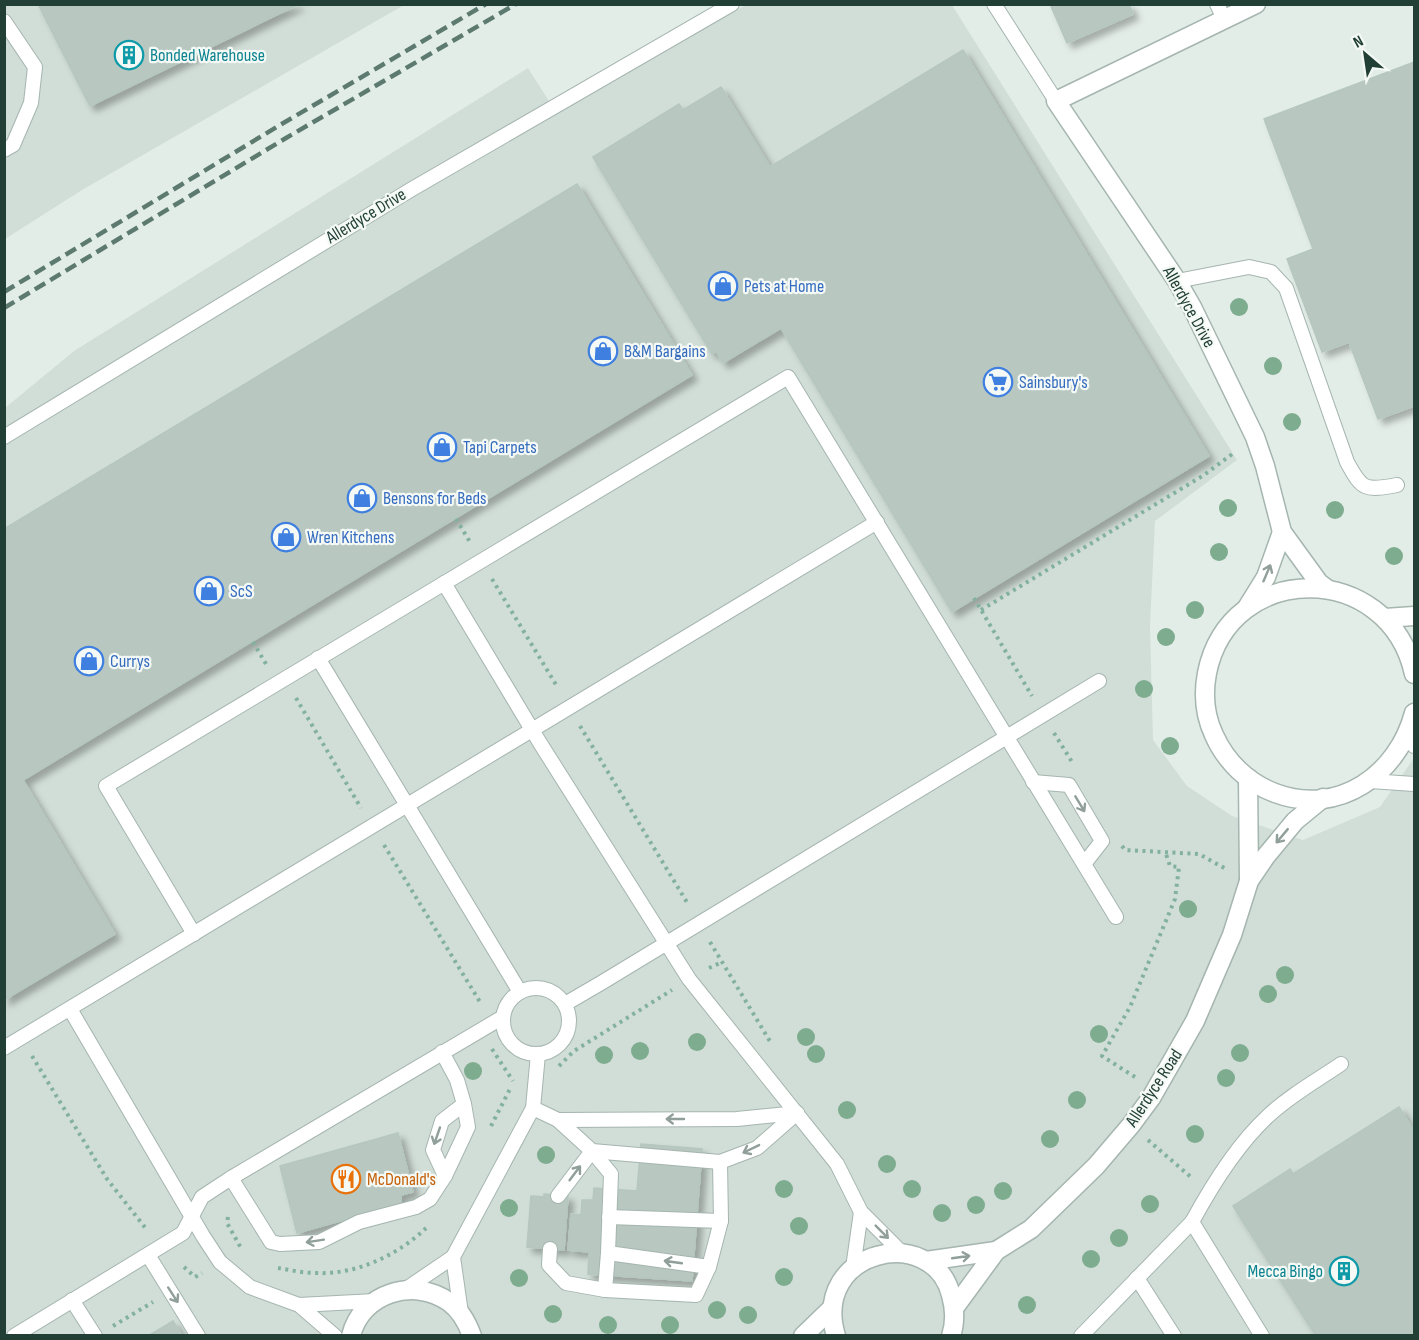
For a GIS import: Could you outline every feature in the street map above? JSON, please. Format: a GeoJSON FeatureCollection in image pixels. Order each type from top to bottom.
{"type":"FeatureCollection","features":[{"type":"Feature","properties":{"kind":"street"},"geometry":{"type":"LineString","coordinates":[[1056,101],[1220,12],[1256,4]]}},
{"type":"Feature","properties":{"kind":"street","name":"Allerdyce Drive"},"geometry":{"type":"LineString","coordinates":[[1056,101],[1177,281],[1192,307],[1255,437],[1282,532],[1319,583],[1327,589]]}},
{"type":"Feature","properties":{"kind":"street"},"geometry":{"type":"LineString","coordinates":[[1246,610],[1266,577],[1282,532]]}},
{"type":"Feature","properties":{"kind":"street","name":"Allerdyce Road"},"geometry":{"type":"LineString","coordinates":[[1413,729],[1387,767],[1370,781],[1339,795],[1323,798],[1291,798],[1248,778],[1232,764],[1219,747],[1210,727],[1205,706],[1205,684],[1209,663],[1218,643],[1230,625],[1246,610],[1260,601],[1293,589],[1310,588],[1327,589],[1358,599],[1385,618],[1401,639],[1412,663],[1414,674]]}},
{"type":"Feature","properties":{"kind":"street"},"geometry":{"type":"LineString","coordinates":[[1385,618],[1414,616]]}},
{"type":"Feature","properties":{"kind":"street","name":"Allerdyce Road"},"geometry":{"type":"LineString","coordinates":[[1248,778],[1249,881]]}},
{"type":"Feature","properties":{"kind":"street","name":"Allerdyce Road"},"geometry":{"type":"LineString","coordinates":[[955,1307],[996,1251],[1031,1229],[1096,1166],[1131,1125],[1155,1090],[1195,1021],[1232,935],[1249,881],[1295,821],[1323,798]]}},
{"type":"Feature","properties":{"kind":"street","name":"Allerdyce Road"},"geometry":{"type":"LineString","coordinates":[[926,1261],[996,1251]]}},
{"type":"Feature","properties":{"kind":"street","name":"Allerdyce Road"},"geometry":{"type":"LineString","coordinates":[[803,1335],[832,1308],[839,1286],[853,1268],[868,1258],[884,1253],[902,1253],[926,1261],[940,1273],[950,1289],[955,1307],[955,1320],[951,1335]]}},
{"type":"Feature","properties":{"kind":"street"},"geometry":{"type":"LineString","coordinates":[[351,1335],[361,1313],[375,1301],[390,1293],[406,1289],[437,1294],[450,1302],[461,1313],[472,1335]]}},
{"type":"Feature","properties":{"kind":"street"},"geometry":{"type":"LineString","coordinates":[[832,1308],[832,1324],[836,1335]]}},
{"type":"Feature","properties":{"kind":"lane","name":"Allerdyce Drive"},"geometry":{"type":"LineString","coordinates":[[4,437],[411,189],[732,4]]}},
{"type":"Feature","properties":{"kind":"lane","name":"Allerdyce Drive"},"geometry":{"type":"LineString","coordinates":[[993,4],[1056,101]]}},
{"type":"Feature","properties":{"kind":"lane"},"geometry":{"type":"LineString","coordinates":[[4,21],[35,67],[31,103],[13,145],[4,150]]}},
{"type":"Feature","properties":{"kind":"lane"},"geometry":{"type":"LineString","coordinates":[[1177,281],[1249,267],[1271,272],[1286,288],[1347,462],[1358,483],[1374,489],[1397,485]]}},
{"type":"Feature","properties":{"kind":"lane"},"geometry":{"type":"LineString","coordinates":[[194,934],[105,786],[788,376],[1116,917]]}},
{"type":"Feature","properties":{"kind":"lane"},"geometry":{"type":"LineString","coordinates":[[4,1048],[877,522]]}},
{"type":"Feature","properties":{"kind":"lane"},"geometry":{"type":"LineString","coordinates":[[444,583],[532,730],[689,979],[837,1164],[861,1212],[902,1253]]}},
{"type":"Feature","properties":{"kind":"lane"},"geometry":{"type":"LineString","coordinates":[[318,658],[520,992]]}},
{"type":"Feature","properties":{"kind":"lane"},"geometry":{"type":"LineString","coordinates":[[565,1004],[1099,681]]}},
{"type":"Feature","properties":{"kind":"lane"},"geometry":{"type":"LineString","coordinates":[[1370,781],[1414,784]]}},
{"type":"Feature","properties":{"kind":"lane"},"geometry":{"type":"LineString","coordinates":[[1033,782],[1069,785],[1102,841],[1084,864]]}},
{"type":"Feature","properties":{"kind":"lane"},"geometry":{"type":"LineString","coordinates":[[406,1289],[453,1257],[533,1108],[538,1061],[559,1046],[566,1036],[569,1014],[565,1004],[558,996],[540,988],[529,988],[512,998],[506,1007],[503,1017],[504,1031],[512,1044],[538,1061]]}},
{"type":"Feature","properties":{"kind":"lane"},"geometry":{"type":"LineString","coordinates":[[69,1009],[220,1262],[250,1287],[299,1305],[335,1335]]}},
{"type":"Feature","properties":{"kind":"lane"},"geometry":{"type":"LineString","coordinates":[[19,1334],[183,1233],[202,1197],[231,1178],[503,1017]]}},
{"type":"Feature","properties":{"kind":"lane"},"geometry":{"type":"LineString","coordinates":[[231,1178],[271,1242],[280,1244],[319,1242],[359,1222],[416,1207],[430,1199],[445,1176],[468,1127],[457,1080],[442,1052]]}},
{"type":"Feature","properties":{"kind":"lane"},"geometry":{"type":"LineString","coordinates":[[1081,1335],[1192,1222],[1208,1192],[1250,1135],[1294,1095],[1341,1064]]}},
{"type":"Feature","properties":{"kind":"lane"},"geometry":{"type":"LineString","coordinates":[[445,1176],[433,1150],[442,1121],[464,1104]]}},
{"type":"Feature","properties":{"kind":"lane"},"geometry":{"type":"LineString","coordinates":[[533,1108],[558,1120],[592,1151],[611,1174],[605,1290]]}},
{"type":"Feature","properties":{"kind":"lane"},"geometry":{"type":"LineString","coordinates":[[558,1120],[737,1119],[796,1113]]}},
{"type":"Feature","properties":{"kind":"lane"},"geometry":{"type":"LineString","coordinates":[[592,1151],[720,1162],[757,1148],[796,1113]]}},
{"type":"Feature","properties":{"kind":"lane"},"geometry":{"type":"LineString","coordinates":[[558,1196],[592,1151]]}},
{"type":"Feature","properties":{"kind":"lane"},"geometry":{"type":"LineString","coordinates":[[550,1249],[549,1265],[566,1283],[605,1290],[696,1295],[710,1267],[721,1221],[720,1162]]}},
{"type":"Feature","properties":{"kind":"lane"},"geometry":{"type":"LineString","coordinates":[[853,1268],[861,1212]]}},
{"type":"Feature","properties":{"kind":"lane"},"geometry":{"type":"LineString","coordinates":[[609,1217],[721,1221]]}},
{"type":"Feature","properties":{"kind":"lane"},"geometry":{"type":"LineString","coordinates":[[1192,1222],[1262,1335]]}},
{"type":"Feature","properties":{"kind":"lane"},"geometry":{"type":"LineString","coordinates":[[608,1253],[710,1267]]}},
{"type":"Feature","properties":{"kind":"lane"},"geometry":{"type":"LineString","coordinates":[[148,1255],[198,1335]]}},
{"type":"Feature","properties":{"kind":"lane"},"geometry":{"type":"LineString","coordinates":[[453,1257],[461,1313]]}},
{"type":"Feature","properties":{"kind":"lane"},"geometry":{"type":"LineString","coordinates":[[1137,1278],[1174,1335]]}},
{"type":"Feature","properties":{"kind":"lane"},"geometry":{"type":"LineString","coordinates":[[72,1300],[100,1333]]}},
{"type":"Feature","properties":{"kind":"lane"},"geometry":{"type":"LineString","coordinates":[[299,1305],[375,1301]]}},
{"type":"Feature","properties":{"kind":"path"},"geometry":{"type":"LineString","coordinates":[[981,610],[1204,475],[1255,437]]}},
{"type":"Feature","properties":{"kind":"path"},"geometry":{"type":"LineString","coordinates":[[456,519],[780,1057],[764,1073]]}},
{"type":"Feature","properties":{"kind":"path"},"geometry":{"type":"LineString","coordinates":[[974,598],[1078,772]]}},
{"type":"Feature","properties":{"kind":"path"},"geometry":{"type":"LineString","coordinates":[[253,642],[277,684],[292,692],[480,1002],[470,1008],[514,1082],[487,1132]]}},
{"type":"Feature","properties":{"kind":"path"},"geometry":{"type":"LineString","coordinates":[[1119,840],[1125,850],[1199,854]]}},
{"type":"Feature","properties":{"kind":"path"},"geometry":{"type":"LineString","coordinates":[[1155,1090],[1102,1056],[1130,1007],[1175,898],[1179,867],[1170,866],[1166,854]]}},
{"type":"Feature","properties":{"kind":"path"},"geometry":{"type":"LineString","coordinates":[[504,1068],[538,1061],[560,1066],[574,1051],[689,979],[722,962]]}},
{"type":"Feature","properties":{"kind":"path"},"geometry":{"type":"LineString","coordinates":[[21,1038],[107,1179],[141,1225]]}},
{"type":"Feature","properties":{"kind":"path"},"geometry":{"type":"LineString","coordinates":[[1131,1125],[1208,1192]]}},
{"type":"Feature","properties":{"kind":"path"},"geometry":{"type":"LineString","coordinates":[[100,1333],[195,1277]]}},
{"type":"Feature","properties":{"kind":"shaded area"},"geometry":{"type":"Polygon","coordinates":[[[5,5],[404,5],[82,190],[5,239],[5,5]]]}},
{"type":"Feature","properties":{"kind":"shaded area"},"geometry":{"type":"Polygon","coordinates":[[[746,5],[952,5],[1237,460],[1155,521],[1150,626],[1153,740],[1187,786],[1232,816],[1303,840],[1380,807],[1414,758],[1414,1335],[5,1336],[5,408],[74,351],[528,68],[554,109],[746,5]]]}},
{"type":"Feature","properties":{"kind":"building","name":"Bonded Warehouse"},"geometry":{"type":"Polygon","coordinates":[[[38,4],[299,4],[90,106],[38,4]]]}},
{"type":"Feature","properties":{"kind":"building"},"geometry":{"type":"Polygon","coordinates":[[[1050,4],[1129,4],[1133,14],[1067,43],[1050,4]]]}},
{"type":"Feature","properties":{"kind":"building"},"geometry":{"type":"Polygon","coordinates":[[[963,50],[1209,456],[952,612],[781,328],[723,363],[716,351],[712,354],[593,157],[679,104],[683,110],[721,87],[770,167],[963,50]]]}},
{"type":"Feature","properties":{"kind":"building"},"geometry":{"type":"Polygon","coordinates":[[[1414,62],[1414,406],[1378,419],[1349,342],[1322,352],[1287,259],[1313,249],[1264,119],[1414,62]]]}},
{"type":"Feature","properties":{"kind":"building"},"geometry":{"type":"Polygon","coordinates":[[[577,184],[692,375],[23,780],[115,934],[4,1000],[4,529],[577,184]]]}},
{"type":"Feature","properties":{"kind":"building","name":"Mecca Bingo"},"geometry":{"type":"Polygon","coordinates":[[[1399,1107],[1414,1131],[1414,1336],[1316,1336],[1233,1206],[1290,1169],[1293,1174],[1399,1107]]]}},
{"type":"Feature","properties":{"kind":"building","name":"McDonald's"},"geometry":{"type":"Polygon","coordinates":[[[398,1133],[413,1192],[401,1195],[401,1204],[297,1233],[280,1166],[398,1133]]]}},
{"type":"Feature","properties":{"kind":"building"},"geometry":{"type":"Polygon","coordinates":[[[641,1144],[702,1149],[692,1281],[588,1274],[589,1252],[568,1250],[571,1214],[581,1215],[582,1200],[593,1200],[594,1188],[637,1191],[641,1144]]]}},
{"type":"Feature","properties":{"kind":"building"},"geometry":{"type":"Polygon","coordinates":[[[544,1194],[568,1196],[564,1250],[527,1247],[531,1196],[544,1197],[544,1194]]]}},
{"type":"Feature","properties":{"kind":"building"},"geometry":{"type":"Polygon","coordinates":[[[173,1321],[182,1336],[148,1336],[173,1321]]]}},
{"type":"Feature","properties":{"kind":"railway"},"geometry":{"type":"LineString","coordinates":[[4,292],[486,4]]}},
{"type":"Feature","properties":{"kind":"railway"},"geometry":{"type":"LineString","coordinates":[[4,308],[286,138],[516,4]]}},
{"type":"Feature","properties":{"kind":"place","name":"Bonded Warehouse"},"geometry":{"type":"Point","coordinates":[129,55]}},
{"type":"Feature","properties":{"kind":"place","name":"Pets at Home"},"geometry":{"type":"Point","coordinates":[723,286]}},
{"type":"Feature","properties":{"kind":"place","name":"B&M Bargains"},"geometry":{"type":"Point","coordinates":[603,351]}},
{"type":"Feature","properties":{"kind":"place","name":"Sainsbury's"},"geometry":{"type":"Point","coordinates":[998,382]}},
{"type":"Feature","properties":{"kind":"place","name":"Tapi Carpets"},"geometry":{"type":"Point","coordinates":[442,447]}},
{"type":"Feature","properties":{"kind":"place","name":"Bensons for Beds"},"geometry":{"type":"Point","coordinates":[362,498]}},
{"type":"Feature","properties":{"kind":"place","name":"Wren Kitchens"},"geometry":{"type":"Point","coordinates":[286,537]}},
{"type":"Feature","properties":{"kind":"place","name":"ScS"},"geometry":{"type":"Point","coordinates":[209,591]}},
{"type":"Feature","properties":{"kind":"place","name":"Currys"},"geometry":{"type":"Point","coordinates":[89,661]}},
{"type":"Feature","properties":{"kind":"place","name":"McDonald's"},"geometry":{"type":"Point","coordinates":[346,1179]}},
{"type":"Feature","properties":{"kind":"place","name":"Mecca Bingo"},"geometry":{"type":"Point","coordinates":[1344,1271]}}]}
